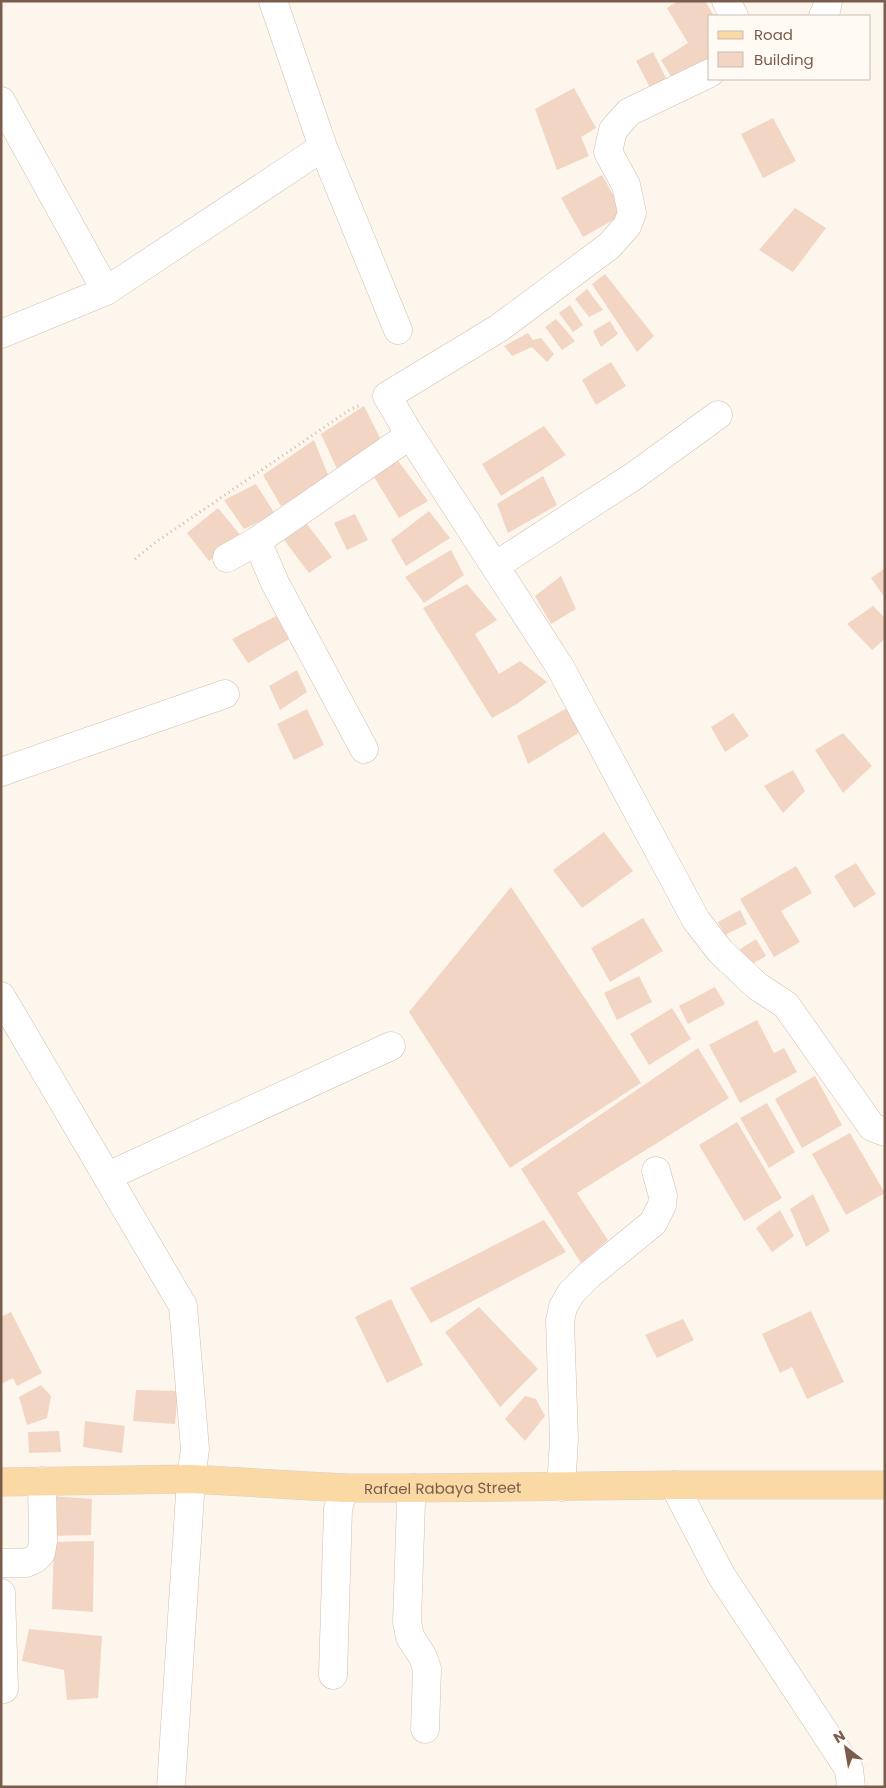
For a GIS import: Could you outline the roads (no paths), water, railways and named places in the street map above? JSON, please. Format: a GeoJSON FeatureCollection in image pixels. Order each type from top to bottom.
{"type":"FeatureCollection","features":[{"type":"Feature","properties":{"kind":"main road","name":"Rafael Rabaya Street"},"geometry":{"type":"LineString","coordinates":[[1,1482],[191,1479],[344,1488],[885,1485]]}},
{"type":"Feature","properties":{"kind":"street"},"geometry":{"type":"LineString","coordinates":[[273,1],[323,147],[398,330]]}},
{"type":"Feature","properties":{"kind":"street"},"geometry":{"type":"LineString","coordinates":[[726,1],[733,15]]}},
{"type":"Feature","properties":{"kind":"street"},"geometry":{"type":"LineString","coordinates":[[824,15],[828,1]]}},
{"type":"Feature","properties":{"kind":"street"},"geometry":{"type":"LineString","coordinates":[[708,74],[629,112],[613,130],[608,152],[626,185],[632,213],[627,226],[609,246],[499,328],[387,396],[410,435],[560,667],[696,920],[732,963],[757,986],[786,1005],[872,1127],[885,1132]]}},
{"type":"Feature","properties":{"kind":"street"},"geometry":{"type":"LineString","coordinates":[[1,101],[106,291]]}},
{"type":"Feature","properties":{"kind":"street"},"geometry":{"type":"LineString","coordinates":[[1,334],[106,291],[323,147]]}},
{"type":"Feature","properties":{"kind":"street"},"geometry":{"type":"LineString","coordinates":[[495,566],[634,476],[718,415]]}},
{"type":"Feature","properties":{"kind":"street"},"geometry":{"type":"LineString","coordinates":[[226,558],[257,541],[410,435]]}},
{"type":"Feature","properties":{"kind":"street"},"geometry":{"type":"LineString","coordinates":[[257,541],[275,583],[364,749]]}},
{"type":"Feature","properties":{"kind":"street"},"geometry":{"type":"LineString","coordinates":[[1,772],[225,694]]}},
{"type":"Feature","properties":{"kind":"street"},"geometry":{"type":"LineString","coordinates":[[1,996],[183,1306],[195,1449],[191,1479],[171,1787]]}},
{"type":"Feature","properties":{"kind":"street"},"geometry":{"type":"LineString","coordinates":[[108,1176],[391,1046]]}},
{"type":"Feature","properties":{"kind":"street"},"geometry":{"type":"LineString","coordinates":[[561,1487],[564,1440],[560,1321],[562,1307],[571,1293],[589,1275],[653,1223],[662,1205],[663,1196],[656,1170]]}},
{"type":"Feature","properties":{"kind":"street"},"geometry":{"type":"LineString","coordinates":[[1,1563],[26,1563],[41,1553],[42,1482]]}},
{"type":"Feature","properties":{"kind":"street"},"geometry":{"type":"LineString","coordinates":[[674,1485],[721,1575],[849,1769],[851,1787]]}},
{"type":"Feature","properties":{"kind":"street"},"geometry":{"type":"LineString","coordinates":[[333,1675],[338,1509],[344,1488]]}},
{"type":"Feature","properties":{"kind":"street"},"geometry":{"type":"LineString","coordinates":[[414,1488],[411,1502],[407,1622],[410,1638],[423,1657],[427,1669],[425,1729]]}},
{"type":"Feature","properties":{"kind":"street"},"geometry":{"type":"LineString","coordinates":[[1,1593],[4,1689]]}}]}
